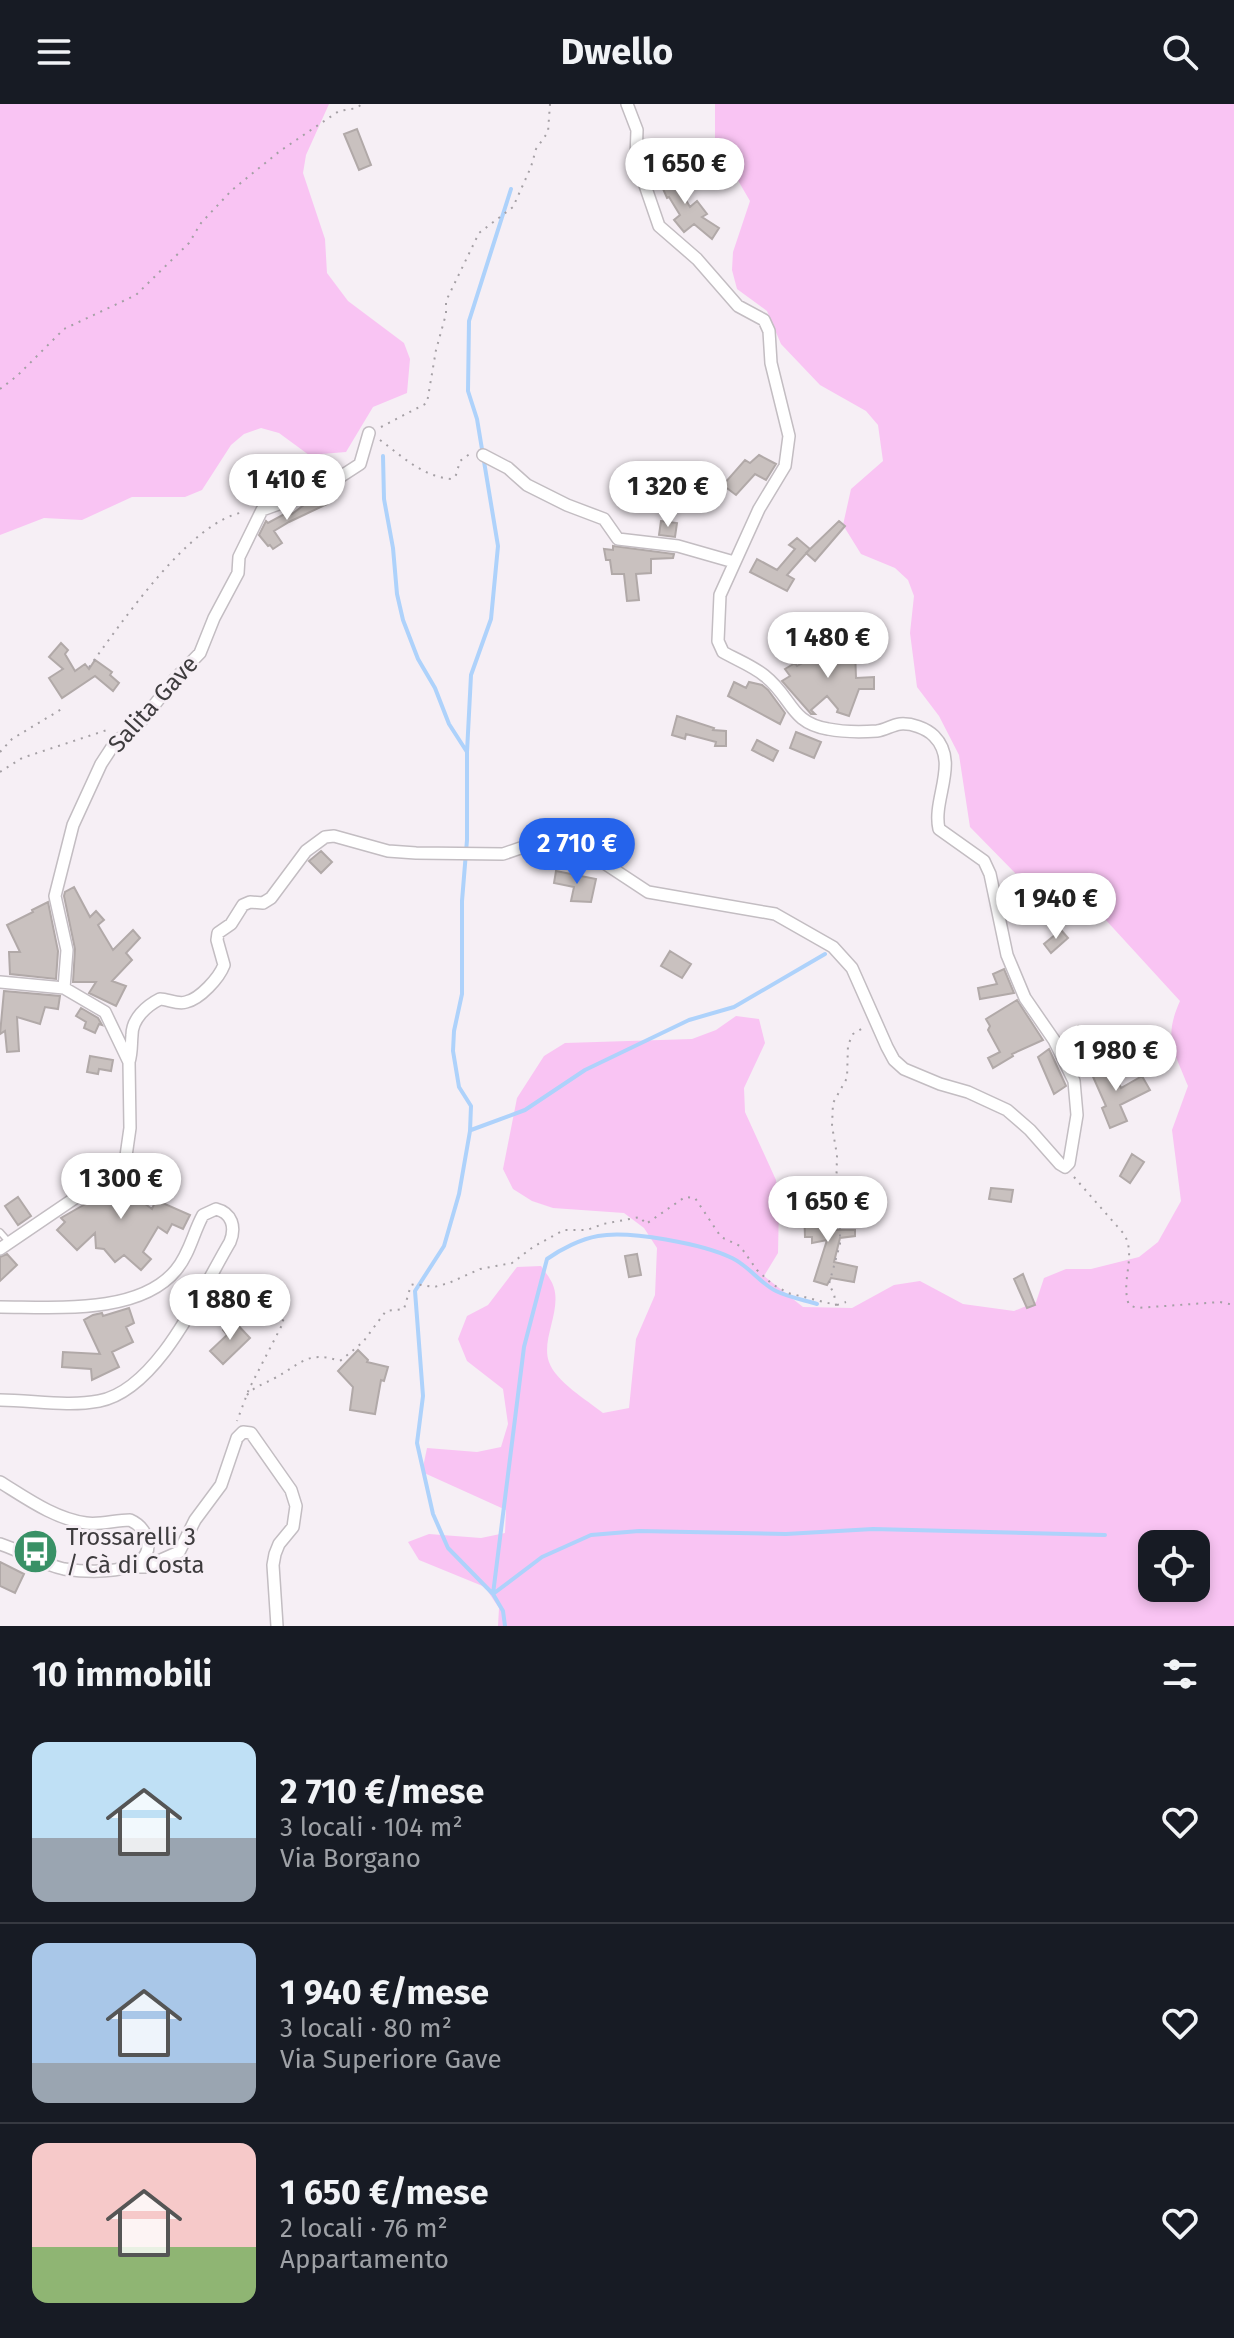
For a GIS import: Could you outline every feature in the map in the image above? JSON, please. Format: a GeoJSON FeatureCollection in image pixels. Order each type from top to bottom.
{"type":"FeatureCollection","features":[{"type":"Feature","properties":{"kind":"street"},"geometry":{"type":"LineString","coordinates":[[4,1245],[75,1198],[100,1186],[117,1171],[126,1156],[129,1141],[129,1062],[132,1028],[139,1016],[160,999],[187,1002],[219,976],[224,965],[218,933],[231,924],[243,905],[263,903],[271,898],[306,851],[325,837],[334,836],[388,851],[416,853],[503,854],[535,843],[548,844],[571,857],[601,861],[648,892],[775,914],[833,947],[852,968],[875,1024],[894,1060],[904,1069],[1007,1110],[1065,1167],[1070,1159],[1077,1115],[1074,1081],[1054,1040],[1025,998],[1007,955],[990,874],[984,861],[939,829],[936,816],[945,776],[944,754],[934,736],[919,726],[900,724],[878,731],[831,730],[814,726],[797,716],[784,695],[765,676],[723,652],[718,641],[720,595],[759,509],[785,466],[789,436],[771,363],[769,331],[764,320],[738,306],[697,259],[659,226],[636,159],[637,130],[627,104]]}},
{"type":"Feature","properties":{"kind":"street"},"geometry":{"type":"LineString","coordinates":[[262,510],[323,488],[360,464],[369,433]]}},
{"type":"Feature","properties":{"kind":"street"},"geometry":{"type":"LineString","coordinates":[[483,455],[508,468],[527,485],[604,519],[618,539],[678,546],[734,562]]}},
{"type":"Feature","properties":{"kind":"street","name":"Salita Gave"},"geometry":{"type":"LineString","coordinates":[[64,988],[67,950],[55,896],[73,825],[101,764],[116,741],[136,728],[200,653],[238,573],[239,557],[262,510]]}},
{"type":"Feature","properties":{"kind":"street"},"geometry":{"type":"LineString","coordinates":[[0,982],[64,988],[105,1012],[129,1062]]}},
{"type":"Feature","properties":{"kind":"street"},"geometry":{"type":"LineString","coordinates":[[0,1307],[85,1306],[149,1292],[157,1288],[184,1259],[203,1215],[216,1209],[228,1215],[233,1232],[230,1242],[171,1342],[154,1365],[122,1391],[100,1401],[0,1400]]}},
{"type":"Feature","properties":{"kind":"street"},"geometry":{"type":"LineString","coordinates":[[0,1544],[63,1569],[145,1567],[179,1552],[195,1520],[221,1485],[233,1448],[245,1431],[258,1441],[291,1490],[296,1506],[293,1527],[275,1554],[273,1565],[277,1626]]}},
{"type":"Feature","properties":{"kind":"street"},"geometry":{"type":"LineString","coordinates":[[0,1482],[38,1505],[74,1521],[101,1524],[130,1520],[138,1524],[146,1535],[148,1549],[134,1567]]}},
{"type":"Feature","properties":{"kind":"lane"},"geometry":{"type":"LineString","coordinates":[[0,1232],[4,1245]]}},
{"type":"Feature","properties":{"kind":"path"},"geometry":{"type":"LineString","coordinates":[[0,389],[64,329],[136,295],[189,243],[201,223],[232,190],[280,151],[339,111],[362,104]]}},
{"type":"Feature","properties":{"kind":"path"},"geometry":{"type":"LineString","coordinates":[[483,455],[474,452],[460,461],[452,479],[439,478],[425,473],[369,433],[427,403],[446,301],[479,233],[513,207],[536,149],[548,132],[550,104]]}},
{"type":"Feature","properties":{"kind":"path"},"geometry":{"type":"LineString","coordinates":[[89,667],[136,603],[179,553],[230,514],[262,510]]}},
{"type":"Feature","properties":{"kind":"path"},"geometry":{"type":"LineString","coordinates":[[0,752],[12,739],[65,707]]}},
{"type":"Feature","properties":{"kind":"path"},"geometry":{"type":"LineString","coordinates":[[0,772],[22,758],[120,725]]}},
{"type":"Feature","properties":{"kind":"path"},"geometry":{"type":"LineString","coordinates":[[836,1305],[829,1284],[840,1244],[833,1103],[847,1078],[848,1045],[853,1034],[875,1024]]}},
{"type":"Feature","properties":{"kind":"path"},"geometry":{"type":"LineString","coordinates":[[1065,1167],[1129,1242],[1125,1294],[1129,1305],[1137,1308],[1220,1302],[1234,1305]]}},
{"type":"Feature","properties":{"kind":"path"},"geometry":{"type":"LineString","coordinates":[[247,1395],[308,1358],[327,1357],[340,1361],[363,1342],[386,1311],[404,1309],[411,1285],[438,1286],[480,1269],[512,1263],[564,1230],[587,1230],[640,1217],[646,1224],[691,1196],[721,1237],[740,1246],[757,1270],[772,1284],[788,1293],[836,1305],[846,1302]]}},
{"type":"Feature","properties":{"kind":"path"},"geometry":{"type":"LineString","coordinates":[[207,1281],[284,1321],[238,1414],[237,1426],[241,1433]]}},
{"type":"Feature","properties":{"kind":"shaded area"},"geometry":{"type":"Polygon","coordinates":[[[0,104],[329,104],[306,155],[303,173],[325,239],[327,273],[348,301],[404,343],[410,359],[407,393],[373,407],[346,452],[309,455],[279,433],[261,428],[244,434],[231,445],[202,490],[185,497],[132,497],[82,520],[44,518],[0,535],[0,104]]]}},
{"type":"Feature","properties":{"kind":"shaded area"},"geometry":{"type":"Polygon","coordinates":[[[715,104],[1234,104],[1234,1626],[498,1626],[499,1608],[485,1587],[419,1560],[408,1542],[429,1534],[481,1538],[505,1533],[506,1510],[422,1472],[427,1448],[477,1452],[501,1447],[508,1424],[503,1389],[467,1361],[458,1339],[467,1316],[488,1305],[517,1267],[541,1266],[553,1285],[555,1307],[547,1353],[558,1377],[603,1413],[629,1408],[636,1339],[655,1295],[657,1248],[644,1228],[624,1213],[553,1208],[532,1201],[513,1189],[503,1169],[517,1098],[544,1056],[565,1043],[692,1039],[716,1030],[736,1016],[759,1019],[765,1043],[744,1088],[745,1112],[776,1180],[779,1205],[778,1253],[764,1276],[803,1307],[852,1308],[894,1285],[920,1281],[963,1304],[1014,1311],[1036,1302],[1044,1278],[1066,1269],[1091,1269],[1139,1257],[1158,1242],[1181,1201],[1172,1130],[1188,1086],[1171,1035],[1180,1001],[1104,918],[1020,878],[970,827],[959,755],[939,716],[917,687],[910,633],[914,596],[908,580],[895,568],[861,554],[843,525],[851,489],[883,461],[878,425],[866,411],[820,385],[781,344],[767,311],[737,289],[732,270],[733,252],[750,201],[715,141],[715,104]]]}},
{"type":"Feature","properties":{"kind":"building"},"geometry":{"type":"Polygon","coordinates":[[[357,129],[371,165],[359,170],[344,134],[357,129]]]}},
{"type":"Feature","properties":{"kind":"building"},"geometry":{"type":"Polygon","coordinates":[[[667,167],[690,207],[697,201],[707,214],[702,217],[719,228],[712,239],[694,224],[684,232],[674,220],[680,215],[667,198],[656,173],[667,167]]]}},
{"type":"Feature","properties":{"kind":"building"},"geometry":{"type":"Polygon","coordinates":[[[759,455],[776,464],[766,480],[755,474],[736,495],[723,485],[745,460],[750,463],[759,455]]]}},
{"type":"Feature","properties":{"kind":"building"},"geometry":{"type":"Polygon","coordinates":[[[322,497],[327,504],[274,531],[282,543],[273,549],[259,535],[266,521],[268,523],[290,511],[292,514],[308,502],[322,497]]]}},
{"type":"Feature","properties":{"kind":"building"},"geometry":{"type":"Polygon","coordinates":[[[661,521],[677,523],[675,537],[659,535],[661,521]]]}},
{"type":"Feature","properties":{"kind":"building"},"geometry":{"type":"Polygon","coordinates":[[[839,521],[845,526],[815,561],[806,553],[839,521]]]}},
{"type":"Feature","properties":{"kind":"building"},"geometry":{"type":"Polygon","coordinates":[[[797,538],[810,549],[787,575],[794,579],[787,591],[750,572],[757,559],[777,570],[795,549],[789,545],[797,538]]]}},
{"type":"Feature","properties":{"kind":"building"},"geometry":{"type":"Polygon","coordinates":[[[613,546],[674,554],[673,558],[651,559],[651,573],[636,574],[639,600],[627,601],[624,574],[612,574],[610,560],[606,560],[604,549],[613,550],[613,546]]]}},
{"type":"Feature","properties":{"kind":"building"},"geometry":{"type":"Polygon","coordinates":[[[61,643],[68,650],[65,654],[75,671],[85,664],[89,669],[95,660],[112,672],[110,675],[119,683],[113,691],[95,676],[62,698],[49,678],[63,669],[49,657],[61,643]]]}},
{"type":"Feature","properties":{"kind":"building"},"geometry":{"type":"Polygon","coordinates":[[[831,648],[855,649],[856,678],[874,677],[874,689],[859,689],[849,716],[837,712],[838,709],[827,696],[811,710],[815,714],[811,714],[782,681],[790,676],[785,669],[831,648]]]}},
{"type":"Feature","properties":{"kind":"building"},"geometry":{"type":"Polygon","coordinates":[[[734,682],[746,688],[749,682],[762,685],[768,690],[785,713],[780,724],[728,696],[734,682]]]}},
{"type":"Feature","properties":{"kind":"building"},"geometry":{"type":"Polygon","coordinates":[[[677,716],[713,730],[726,731],[726,746],[715,746],[716,742],[686,734],[685,739],[672,735],[677,716]]]}},
{"type":"Feature","properties":{"kind":"building"},"geometry":{"type":"Polygon","coordinates":[[[796,732],[821,742],[814,758],[790,748],[796,732]]]}},
{"type":"Feature","properties":{"kind":"building"},"geometry":{"type":"Polygon","coordinates":[[[757,740],[778,751],[773,761],[752,750],[757,740]]]}},
{"type":"Feature","properties":{"kind":"building"},"geometry":{"type":"Polygon","coordinates":[[[321,851],[332,862],[321,873],[309,861],[321,851]]]}},
{"type":"Feature","properties":{"kind":"building"},"geometry":{"type":"Polygon","coordinates":[[[556,871],[596,879],[591,902],[571,901],[574,887],[554,883],[556,871]]]}},
{"type":"Feature","properties":{"kind":"building"},"geometry":{"type":"Polygon","coordinates":[[[74,887],[90,917],[96,911],[104,920],[98,925],[113,950],[133,930],[140,938],[126,953],[132,960],[112,981],[126,986],[116,1006],[89,993],[96,982],[73,982],[75,949],[64,896],[74,887]]]}},
{"type":"Feature","properties":{"kind":"building"},"geometry":{"type":"Polygon","coordinates":[[[48,902],[58,951],[56,979],[10,974],[9,952],[20,952],[7,925],[48,902]]]}},
{"type":"Feature","properties":{"kind":"building"},"geometry":{"type":"Polygon","coordinates":[[[1061,930],[1068,938],[1051,953],[1044,944],[1061,930]]]}},
{"type":"Feature","properties":{"kind":"building"},"geometry":{"type":"Polygon","coordinates":[[[670,951],[691,964],[682,978],[661,966],[670,951]]]}},
{"type":"Feature","properties":{"kind":"building"},"geometry":{"type":"Polygon","coordinates":[[[1004,969],[1014,993],[980,999],[978,988],[997,984],[993,974],[1004,969]]]}},
{"type":"Feature","properties":{"kind":"building"},"geometry":{"type":"Polygon","coordinates":[[[4,991],[60,996],[58,1009],[45,1007],[40,1024],[17,1017],[19,1051],[7,1052],[5,1031],[0,1034],[4,991]]]}},
{"type":"Feature","properties":{"kind":"building"},"geometry":{"type":"Polygon","coordinates":[[[1017,1000],[1043,1040],[1012,1054],[993,1068],[988,1058],[1000,1052],[988,1030],[990,1026],[986,1019],[1017,1000]]]}},
{"type":"Feature","properties":{"kind":"building"},"geometry":{"type":"Polygon","coordinates":[[[81,1008],[98,1018],[102,1025],[99,1024],[95,1033],[84,1028],[86,1022],[76,1016],[81,1008]]]}},
{"type":"Feature","properties":{"kind":"building"},"geometry":{"type":"Polygon","coordinates":[[[1078,1026],[1089,1037],[1080,1046],[1069,1034],[1078,1026]]]}},
{"type":"Feature","properties":{"kind":"building"},"geometry":{"type":"Polygon","coordinates":[[[1049,1049],[1066,1086],[1054,1094],[1038,1057],[1049,1049]]]}},
{"type":"Feature","properties":{"kind":"building"},"geometry":{"type":"Polygon","coordinates":[[[90,1056],[113,1060],[111,1071],[99,1069],[98,1074],[87,1072],[90,1056]]]}},
{"type":"Feature","properties":{"kind":"building"},"geometry":{"type":"Polygon","coordinates":[[[1108,1062],[1121,1088],[1142,1076],[1150,1090],[1120,1105],[1127,1121],[1110,1128],[1102,1108],[1106,1106],[1090,1070],[1108,1062]]]}},
{"type":"Feature","properties":{"kind":"building"},"geometry":{"type":"Polygon","coordinates":[[[1132,1154],[1144,1162],[1130,1183],[1120,1176],[1132,1154]]]}},
{"type":"Feature","properties":{"kind":"building"},"geometry":{"type":"Polygon","coordinates":[[[137,1165],[149,1176],[132,1194],[152,1209],[156,1200],[190,1215],[183,1229],[172,1224],[167,1233],[158,1227],[143,1252],[151,1259],[141,1270],[124,1255],[115,1262],[104,1249],[96,1248],[95,1233],[77,1250],[57,1230],[65,1222],[61,1218],[115,1187],[130,1166],[133,1168],[137,1165]]]}},
{"type":"Feature","properties":{"kind":"building"},"geometry":{"type":"Polygon","coordinates":[[[991,1188],[1013,1190],[1011,1202],[989,1199],[991,1188]]]}},
{"type":"Feature","properties":{"kind":"building"},"geometry":{"type":"Polygon","coordinates":[[[18,1197],[31,1216],[18,1225],[5,1206],[18,1197]]]}},
{"type":"Feature","properties":{"kind":"building"},"geometry":{"type":"Polygon","coordinates":[[[818,1204],[833,1204],[835,1230],[855,1230],[855,1236],[840,1238],[834,1262],[857,1267],[854,1282],[831,1278],[827,1285],[814,1281],[827,1240],[812,1243],[812,1237],[805,1237],[804,1209],[818,1208],[818,1204]]]}},
{"type":"Feature","properties":{"kind":"building"},"geometry":{"type":"Polygon","coordinates":[[[7,1254],[17,1265],[0,1281],[0,1257],[7,1254]]]}},
{"type":"Feature","properties":{"kind":"building"},"geometry":{"type":"Polygon","coordinates":[[[637,1254],[641,1275],[629,1277],[625,1256],[637,1254]]]}},
{"type":"Feature","properties":{"kind":"building"},"geometry":{"type":"Polygon","coordinates":[[[1023,1274],[1035,1305],[1027,1308],[1014,1279],[1023,1274]]]}},
{"type":"Feature","properties":{"kind":"building"},"geometry":{"type":"Polygon","coordinates":[[[129,1308],[134,1323],[126,1327],[133,1342],[112,1352],[119,1367],[92,1380],[91,1369],[62,1367],[63,1352],[100,1354],[84,1320],[93,1315],[102,1313],[103,1316],[129,1308]]]}},
{"type":"Feature","properties":{"kind":"building"},"geometry":{"type":"Polygon","coordinates":[[[233,1320],[250,1338],[223,1364],[210,1351],[227,1335],[223,1330],[233,1320]]]}},
{"type":"Feature","properties":{"kind":"building"},"geometry":{"type":"Polygon","coordinates":[[[358,1350],[367,1362],[388,1367],[384,1381],[381,1380],[375,1414],[350,1410],[353,1387],[338,1371],[358,1350]]]}},
{"type":"Feature","properties":{"kind":"building"},"geometry":{"type":"Polygon","coordinates":[[[0,1562],[24,1574],[15,1593],[0,1586],[0,1562]]]}},
{"type":"Feature","properties":{"kind":"waterway"},"geometry":{"type":"LineString","coordinates":[[505,1626],[503,1611],[493,1594],[448,1548],[433,1514],[417,1443],[423,1396],[415,1291],[444,1246],[459,1194],[470,1131],[471,1106],[459,1087],[453,1051],[462,994],[467,752],[471,675],[491,619],[498,546],[477,419],[468,391],[469,321],[511,189]]}},
{"type":"Feature","properties":{"kind":"waterway"},"geometry":{"type":"LineString","coordinates":[[383,456],[384,499],[403,620],[449,724],[467,752]]}},
{"type":"Feature","properties":{"kind":"waterway"},"geometry":{"type":"LineString","coordinates":[[471,1130],[525,1110],[585,1070],[689,1020],[734,1007],[825,954]]}},
{"type":"Feature","properties":{"kind":"waterway"},"geometry":{"type":"LineString","coordinates":[[493,1594],[524,1347],[547,1259],[571,1245],[598,1236],[628,1235],[666,1240],[732,1258],[776,1291],[817,1304]]}},
{"type":"Feature","properties":{"kind":"waterway"},"geometry":{"type":"LineString","coordinates":[[493,1594],[542,1557],[591,1535],[639,1531],[786,1534],[873,1529],[1105,1535]]}},
{"type":"Feature","properties":{"kind":"place","name":"Trossarelli 3 / Cà di Costa"},"geometry":{"type":"Point","coordinates":[35,1551]}}]}
